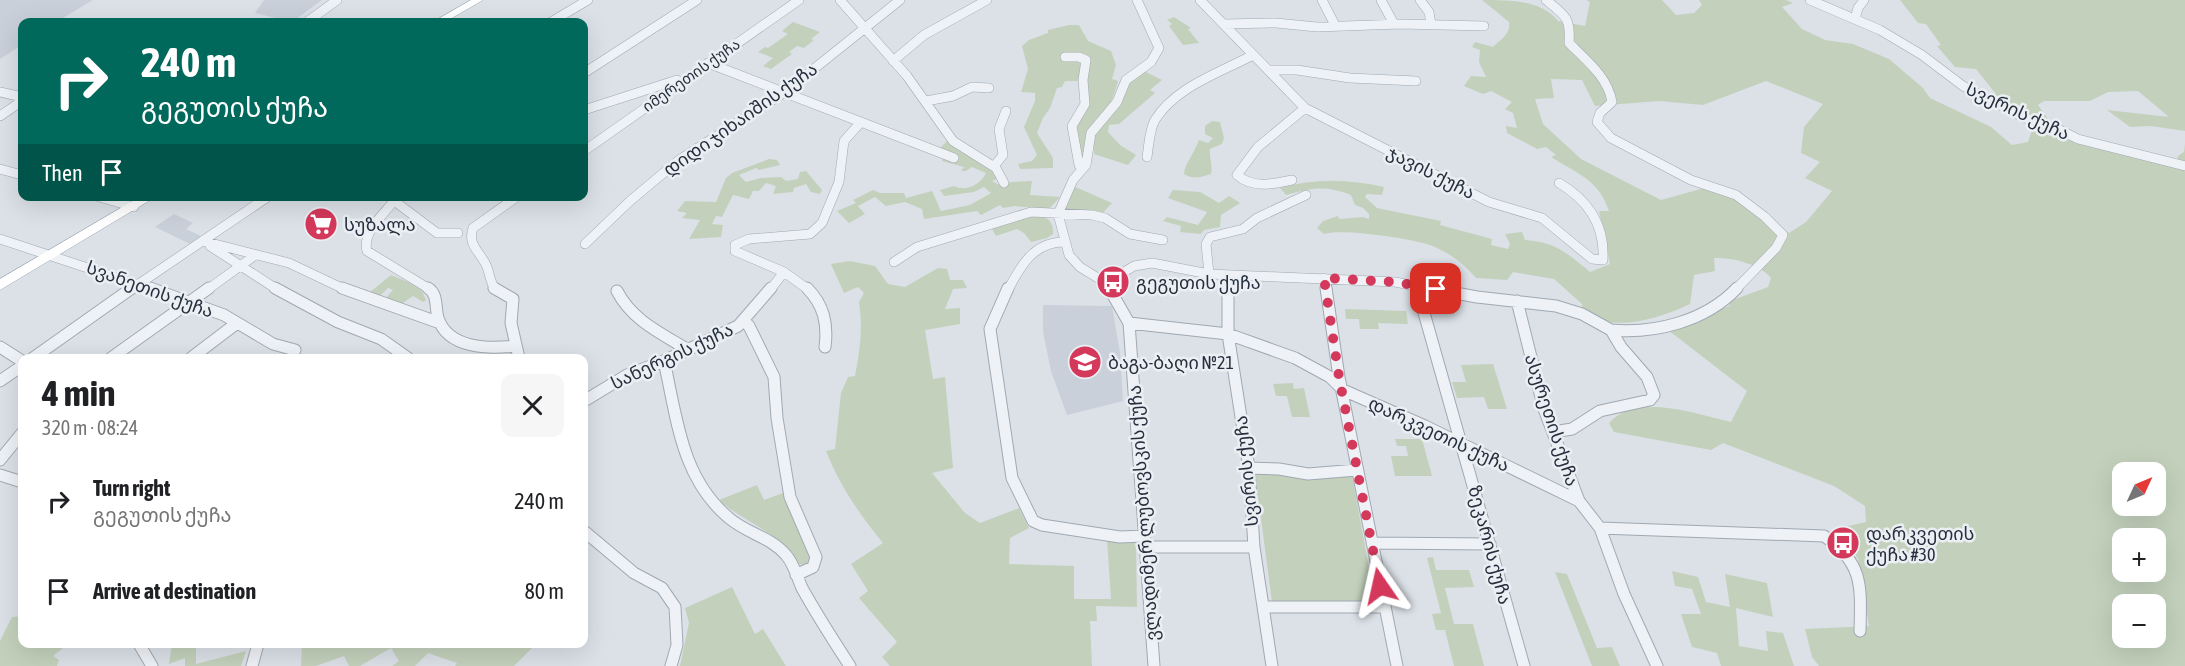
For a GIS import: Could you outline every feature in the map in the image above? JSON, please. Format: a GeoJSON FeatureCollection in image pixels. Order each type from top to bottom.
{"type":"FeatureCollection","features":[{"type":"Feature","properties":{"kind":"main road"},"geometry":{"type":"LineString","coordinates":[[445,18],[478,0]]}},
{"type":"Feature","properties":{"kind":"main road"},"geometry":{"type":"LineString","coordinates":[[0,285],[143,201]]}},
{"type":"Feature","properties":{"kind":"street"},"geometry":{"type":"LineString","coordinates":[[312,18],[337,0]]}},
{"type":"Feature","properties":{"kind":"street"},"geometry":{"type":"LineString","coordinates":[[558,18],[588,0]]}},
{"type":"Feature","properties":{"kind":"street"},"geometry":{"type":"LineString","coordinates":[[588,70],[697,0]]}},
{"type":"Feature","properties":{"kind":"street","name":"იმერეთის ქუჩა"},"geometry":{"type":"LineString","coordinates":[[588,147],[799,0]]}},
{"type":"Feature","properties":{"kind":"street"},"geometry":{"type":"LineString","coordinates":[[840,0],[926,101],[954,142],[975,157],[995,165],[1003,175],[1004,183]]}},
{"type":"Feature","properties":{"kind":"street","name":"დიდი ჯიხაიშის ქუჩა"},"geometry":{"type":"LineString","coordinates":[[585,244],[679,160],[784,92],[900,0]]}},
{"type":"Feature","properties":{"kind":"street"},"geometry":{"type":"LineString","coordinates":[[893,61],[924,35],[987,0]]}},
{"type":"Feature","properties":{"kind":"street"},"geometry":{"type":"LineString","coordinates":[[1137,0],[1159,48],[1151,62],[1126,80],[1117,102],[1091,133],[1089,155],[1067,192],[1058,214],[1064,242],[1052,242],[1041,246],[1030,255],[996,309],[990,329],[1012,478],[1033,521],[1042,525],[1145,542],[1254,546]]}},
{"type":"Feature","properties":{"kind":"street","name":"ჯავის ქუჩა"},"geometry":{"type":"LineString","coordinates":[[1200,0],[1253,55],[1271,70],[1305,108],[1489,202],[1542,218],[1592,259],[1602,260],[1599,223],[1590,207],[1577,194],[1559,183]]}},
{"type":"Feature","properties":{"kind":"street"},"geometry":{"type":"LineString","coordinates":[[1322,0],[1335,27]]}},
{"type":"Feature","properties":{"kind":"street"},"geometry":{"type":"LineString","coordinates":[[1381,0],[1394,24]]}},
{"type":"Feature","properties":{"kind":"street"},"geometry":{"type":"LineString","coordinates":[[1420,0],[1429,12],[1431,24]]}},
{"type":"Feature","properties":{"kind":"street"},"geometry":{"type":"LineString","coordinates":[[1106,283],[1142,264],[1209,274],[1395,282],[1556,306],[1582,314],[1611,330],[1626,332],[1642,331],[1710,310],[1726,298],[1773,252],[1783,235],[1765,217],[1736,195],[1691,180],[1611,138],[1600,128],[1596,122],[1600,113],[1612,102],[1612,92],[1605,81],[1569,43],[1571,25],[1567,15],[1546,0]]}},
{"type":"Feature","properties":{"kind":"street","name":"სვერის ქუჩა"},"geometry":{"type":"LineString","coordinates":[[1810,0],[1880,30],[1922,55],[1963,86],[2025,118],[2054,127],[2078,139],[2161,162],[2174,162],[2185,166]]}},
{"type":"Feature","properties":{"kind":"street"},"geometry":{"type":"LineString","coordinates":[[1855,19],[1858,8],[1864,0]]}},
{"type":"Feature","properties":{"kind":"street"},"geometry":{"type":"LineString","coordinates":[[1223,24],[1276,23],[1335,27],[1394,24],[1484,26]]}},
{"type":"Feature","properties":{"kind":"street"},"geometry":{"type":"LineString","coordinates":[[1147,157],[1156,118],[1194,86],[1253,55]]}},
{"type":"Feature","properties":{"kind":"street"},"geometry":{"type":"LineString","coordinates":[[1065,57],[1079,57],[1086,60],[1087,64],[1083,80],[1085,104],[1072,126],[1078,165],[1082,170]]}},
{"type":"Feature","properties":{"kind":"street"},"geometry":{"type":"LineString","coordinates":[[708,63],[954,158]]}},
{"type":"Feature","properties":{"kind":"street"},"geometry":{"type":"LineString","coordinates":[[1271,70],[1297,70],[1350,78],[1416,81]]}},
{"type":"Feature","properties":{"kind":"street"},"geometry":{"type":"LineString","coordinates":[[588,109],[689,76]]}},
{"type":"Feature","properties":{"kind":"street"},"geometry":{"type":"LineString","coordinates":[[926,101],[959,94],[972,87],[989,88]]}},
{"type":"Feature","properties":{"kind":"street"},"geometry":{"type":"LineString","coordinates":[[0,92],[18,98]]}},
{"type":"Feature","properties":{"kind":"street"},"geometry":{"type":"LineString","coordinates":[[0,116],[18,102]]}},
{"type":"Feature","properties":{"kind":"street"},"geometry":{"type":"LineString","coordinates":[[1292,180],[1246,183],[1237,175],[1258,148],[1305,108]]}},
{"type":"Feature","properties":{"kind":"street"},"geometry":{"type":"LineString","coordinates":[[995,165],[1002,161],[1004,156],[998,133],[1001,118],[1006,111]]}},
{"type":"Feature","properties":{"kind":"street"},"geometry":{"type":"LineString","coordinates":[[825,347],[827,328],[815,296],[799,279],[743,256],[735,251],[735,245],[749,239],[810,234],[822,223],[839,182],[844,141],[860,123]]}},
{"type":"Feature","properties":{"kind":"street"},"geometry":{"type":"LineString","coordinates":[[0,169],[18,175]]}},
{"type":"Feature","properties":{"kind":"street"},"geometry":{"type":"LineString","coordinates":[[1209,274],[1206,244],[1210,237],[1249,226],[1257,218],[1306,195]]}},
{"type":"Feature","properties":{"kind":"street"},"geometry":{"type":"LineString","coordinates":[[113,201],[134,207]]}},
{"type":"Feature","properties":{"kind":"street"},"geometry":{"type":"LineString","coordinates":[[39,354],[262,201]]}},
{"type":"Feature","properties":{"kind":"street"},"geometry":{"type":"LineString","coordinates":[[390,201],[365,243],[367,251],[433,291],[437,299],[440,323]]}},
{"type":"Feature","properties":{"kind":"street"},"geometry":{"type":"LineString","coordinates":[[394,201],[437,233],[458,233]]}},
{"type":"Feature","properties":{"kind":"street"},"geometry":{"type":"LineString","coordinates":[[511,201],[473,228],[470,236],[471,246],[487,265],[492,285],[496,290],[513,299],[511,323],[518,354]]}},
{"type":"Feature","properties":{"kind":"street"},"geometry":{"type":"LineString","coordinates":[[894,262],[917,247],[1031,212],[1092,215],[1105,218],[1130,234],[1163,240]]}},
{"type":"Feature","properties":{"kind":"street","name":"სვანეთის ქუჩა"},"geometry":{"type":"LineString","coordinates":[[0,239],[189,301],[237,322],[273,344],[295,350]]}},
{"type":"Feature","properties":{"kind":"street"},"geometry":{"type":"LineString","coordinates":[[203,241],[254,256],[289,263],[353,292],[440,323],[456,340],[466,345],[515,346]]}},
{"type":"Feature","properties":{"kind":"street"},"geometry":{"type":"LineString","coordinates":[[203,241],[240,267],[338,322],[381,339],[402,354]]}},
{"type":"Feature","properties":{"kind":"street","name":"ვლადიმერ ლუბოვსკის ქუჩა"},"geometry":{"type":"LineString","coordinates":[[1064,242],[1069,255],[1080,267],[1106,283],[1129,323],[1154,666]]}},
{"type":"Feature","properties":{"kind":"street"},"geometry":{"type":"LineString","coordinates":[[116,354],[254,256]]}},
{"type":"Feature","properties":{"kind":"street","name":"სანერგის ქუჩა"},"geometry":{"type":"LineString","coordinates":[[588,399],[627,375],[664,361],[744,321],[784,272]]}},
{"type":"Feature","properties":{"kind":"street"},"geometry":{"type":"LineString","coordinates":[[0,290],[18,275]]}},
{"type":"Feature","properties":{"kind":"street","name":"სვირის ქუჩა"},"geometry":{"type":"LineString","coordinates":[[1228,275],[1228,334],[1249,468],[1254,546],[1272,666]]}},
{"type":"Feature","properties":{"kind":"street"},"geometry":{"type":"LineString","coordinates":[[1324,278],[1357,470],[1397,666]]}},
{"type":"Feature","properties":{"kind":"street","name":"ზეკარის ქუჩა"},"geometry":{"type":"LineString","coordinates":[[1416,286],[1524,666]]}},
{"type":"Feature","properties":{"kind":"street"},"geometry":{"type":"LineString","coordinates":[[617,291],[633,315],[687,349]]}},
{"type":"Feature","properties":{"kind":"street","name":"ასურეთის ქუჩა"},"geometry":{"type":"LineString","coordinates":[[1516,301],[1544,409],[1579,501],[1599,528],[1624,594],[1657,666]]}},
{"type":"Feature","properties":{"kind":"street"},"geometry":{"type":"LineString","coordinates":[[744,321],[749,326],[774,377],[777,418],[790,497],[816,558],[813,567],[796,575]]}},
{"type":"Feature","properties":{"kind":"street"},"geometry":{"type":"LineString","coordinates":[[196,354],[237,322]]}},
{"type":"Feature","properties":{"kind":"street","name":"დარკვეთის ქუჩა"},"geometry":{"type":"LineString","coordinates":[[1129,323],[1228,334],[1295,358],[1330,377],[1343,390],[1579,501]]}},
{"type":"Feature","properties":{"kind":"street"},"geometry":{"type":"LineString","coordinates":[[1553,432],[1567,431],[1600,411],[1650,400],[1654,395],[1646,376],[1615,340],[1611,330]]}},
{"type":"Feature","properties":{"kind":"street"},"geometry":{"type":"LineString","coordinates":[[0,347],[18,358]]}},
{"type":"Feature","properties":{"kind":"street"},"geometry":{"type":"LineString","coordinates":[[664,361],[690,472],[706,498],[730,520],[764,537],[786,555],[850,666]]}},
{"type":"Feature","properties":{"kind":"street"},"geometry":{"type":"LineString","coordinates":[[0,381],[18,369]]}},
{"type":"Feature","properties":{"kind":"street"},"geometry":{"type":"LineString","coordinates":[[0,460],[18,438]]}},
{"type":"Feature","properties":{"kind":"street"},"geometry":{"type":"LineString","coordinates":[[1249,468],[1279,469],[1308,474],[1357,470]]}},
{"type":"Feature","properties":{"kind":"street"},"geometry":{"type":"LineString","coordinates":[[0,475],[18,481]]}},
{"type":"Feature","properties":{"kind":"street"},"geometry":{"type":"LineString","coordinates":[[1599,528],[1824,536],[1840,546],[1859,573],[1860,631]]}},
{"type":"Feature","properties":{"kind":"street"},"geometry":{"type":"LineString","coordinates":[[588,534],[633,573],[662,588],[675,607],[677,645],[670,666]]}},
{"type":"Feature","properties":{"kind":"street"},"geometry":{"type":"LineString","coordinates":[[1372,543],[1490,544]]}},
{"type":"Feature","properties":{"kind":"street"},"geometry":{"type":"LineString","coordinates":[[1263,607],[1384,607]]}},
{"type":"Feature","properties":{"kind":"street"},"geometry":{"type":"LineString","coordinates":[[141,648],[152,666]]}},
{"type":"Feature","properties":{"kind":"street"},"geometry":{"type":"LineString","coordinates":[[252,666],[257,648]]}},
{"type":"Feature","properties":{"kind":"shaded area"},"geometry":{"type":"Polygon","coordinates":[[[0,0],[93,0],[63,18],[18,18],[18,48],[0,59],[0,0]]]}},
{"type":"Feature","properties":{"kind":"shaded area"},"geometry":{"type":"Polygon","coordinates":[[[264,0],[322,0],[297,18],[276,18],[255,13],[264,0]]]}},
{"type":"Feature","properties":{"kind":"shaded area"},"geometry":{"type":"Polygon","coordinates":[[[174,214],[193,223],[186,229],[201,236],[190,244],[155,227],[174,214]]]}},
{"type":"Feature","properties":{"kind":"shaded area","name":"ბაგა-ბაღი №21"},"geometry":{"type":"Polygon","coordinates":[[[1043,305],[1112,306],[1120,353],[1123,401],[1067,415],[1051,371],[1043,332],[1043,305]]]}},
{"type":"Feature","properties":{"kind":"green space"},"geometry":{"type":"Polygon","coordinates":[[[1482,0],[1514,1],[1534,5],[1551,14],[1558,21],[1585,26],[1590,2],[1586,0],[1662,0],[1676,15],[1694,13],[1702,5],[1699,0],[1786,0],[1793,3],[1782,7],[1802,29],[1825,40],[1853,44],[1889,59],[1923,88],[1930,98],[1991,127],[2012,145],[2028,142],[2034,124],[2177,165],[2178,156],[2184,152],[2185,144],[2185,666],[1819,666],[1812,657],[1805,629],[1869,626],[1858,559],[1842,534],[1844,527],[1866,522],[1865,506],[1834,486],[1723,443],[1711,450],[1614,432],[1609,423],[1621,414],[1651,407],[1685,411],[1731,422],[1747,391],[1668,330],[1729,306],[1730,301],[1768,287],[1771,278],[1766,273],[1745,262],[1714,258],[1715,271],[1694,275],[1690,304],[1661,316],[1640,321],[1619,323],[1606,321],[1582,312],[1582,304],[1554,279],[1513,272],[1507,280],[1476,278],[1452,257],[1426,244],[1362,233],[1324,234],[1317,228],[1323,221],[1338,216],[1339,219],[1363,217],[1369,219],[1369,214],[1363,208],[1355,205],[1351,195],[1342,192],[1318,189],[1286,195],[1280,188],[1306,182],[1332,181],[1358,182],[1384,187],[1382,195],[1367,194],[1365,197],[1377,208],[1441,221],[1440,225],[1492,239],[1491,245],[1508,249],[1510,244],[1505,234],[1522,232],[1525,240],[1553,246],[1568,254],[1590,272],[1610,264],[1599,211],[1609,211],[1600,192],[1579,173],[1551,157],[1556,155],[1546,147],[1537,149],[1507,133],[1506,126],[1517,128],[1513,113],[1505,109],[1512,102],[1491,91],[1483,94],[1464,86],[1471,76],[1486,77],[1479,62],[1480,50],[1472,47],[1475,42],[1493,47],[1507,33],[1509,22],[1482,0]],[[1551,79],[1554,98],[1535,99],[1543,124],[1581,159],[1661,200],[1715,185],[1789,233],[1806,222],[1832,191],[1805,178],[1820,162],[1801,153],[1804,127],[1823,104],[1766,81],[1703,105],[1659,101],[1595,106],[1582,80],[1551,79]]]}},
{"type":"Feature","properties":{"kind":"green space"},"geometry":{"type":"Polygon","coordinates":[[[1900,0],[2185,0],[2185,131],[2151,126],[2130,127],[2107,110],[2169,117],[2138,91],[2108,92],[2090,101],[2044,101],[2038,105],[2050,122],[2034,118],[1992,99],[1996,94],[1976,69],[1955,67],[1937,46],[1941,45],[1926,24],[1918,23],[1900,0]]]}},
{"type":"Feature","properties":{"kind":"green space"},"geometry":{"type":"Polygon","coordinates":[[[1174,17],[1191,28],[1188,29],[1199,43],[1183,45],[1169,26],[1172,24],[1167,20],[1174,17]]]}},
{"type":"Feature","properties":{"kind":"green space"},"geometry":{"type":"Polygon","coordinates":[[[793,22],[820,32],[804,48],[797,46],[789,52],[792,54],[771,69],[763,66],[773,58],[758,52],[788,34],[782,31],[793,22]]]}},
{"type":"Feature","properties":{"kind":"green space"},"geometry":{"type":"Polygon","coordinates":[[[1079,25],[1088,41],[1111,51],[1116,65],[1112,79],[1118,81],[1115,91],[1082,161],[1076,126],[1089,105],[1081,81],[1065,81],[1062,87],[1057,88],[1037,133],[1053,158],[1053,168],[1020,169],[1018,164],[1032,161],[1037,155],[1024,127],[1035,101],[1035,93],[1021,92],[1028,69],[1022,46],[1029,40],[1048,33],[1048,30],[1079,25]]]}},
{"type":"Feature","properties":{"kind":"green space"},"geometry":{"type":"Polygon","coordinates":[[[1142,70],[1162,80],[1150,90],[1155,93],[1119,124],[1109,125],[1108,132],[1120,145],[1136,155],[1128,165],[1094,154],[1094,132],[1126,84],[1142,70]]]}},
{"type":"Feature","properties":{"kind":"green space"},"geometry":{"type":"Polygon","coordinates":[[[1212,121],[1220,122],[1224,138],[1222,144],[1210,149],[1211,174],[1197,177],[1187,176],[1184,170],[1199,140],[1208,143],[1213,138],[1205,134],[1205,126],[1212,121]]]}},
{"type":"Feature","properties":{"kind":"green space"},"geometry":{"type":"Polygon","coordinates":[[[949,139],[991,167],[999,178],[992,181],[997,184],[1032,181],[1030,195],[1060,197],[1049,209],[1014,206],[1003,208],[1000,205],[981,215],[977,211],[924,219],[922,209],[905,202],[886,206],[875,197],[858,206],[865,214],[849,223],[837,211],[856,203],[853,200],[873,190],[880,193],[904,193],[906,198],[932,191],[941,211],[970,205],[991,193],[984,187],[974,192],[944,196],[940,190],[954,186],[968,188],[980,181],[986,173],[972,167],[961,171],[964,167],[942,161],[943,158],[938,150],[949,139]]]}},
{"type":"Feature","properties":{"kind":"green space"},"geometry":{"type":"Polygon","coordinates":[[[769,159],[777,160],[780,165],[759,170],[756,168],[739,175],[746,182],[761,178],[781,177],[786,181],[798,179],[800,172],[806,171],[822,190],[820,194],[811,192],[806,184],[794,188],[793,192],[773,194],[776,186],[766,183],[759,191],[753,191],[749,199],[733,195],[722,217],[716,216],[712,224],[723,225],[721,237],[689,239],[700,220],[682,218],[687,213],[677,211],[685,201],[716,202],[726,178],[732,173],[769,159]]]}},
{"type":"Feature","properties":{"kind":"green space"},"geometry":{"type":"Polygon","coordinates":[[[1073,186],[1112,203],[1102,214],[1064,212],[1073,186]]]}},
{"type":"Feature","properties":{"kind":"green space"},"geometry":{"type":"Polygon","coordinates":[[[1173,190],[1200,192],[1219,203],[1229,196],[1240,203],[1221,215],[1220,227],[1204,230],[1201,234],[1180,232],[1181,226],[1163,221],[1167,217],[1198,225],[1207,212],[1168,198],[1173,190]]]}},
{"type":"Feature","properties":{"kind":"green space"},"geometry":{"type":"Polygon","coordinates":[[[1032,214],[1048,219],[1052,225],[1053,234],[1031,242],[1024,233],[1017,229],[996,236],[991,227],[1032,214]]]}},
{"type":"Feature","properties":{"kind":"green space"},"geometry":{"type":"Polygon","coordinates":[[[850,261],[875,266],[888,284],[905,287],[938,268],[947,269],[950,280],[963,280],[967,288],[953,289],[945,309],[960,308],[960,324],[925,330],[933,379],[945,377],[953,468],[932,473],[965,513],[980,523],[1019,508],[1029,528],[1010,538],[1009,564],[1074,566],[1074,599],[1111,599],[1107,539],[1136,542],[1137,607],[1096,606],[1097,621],[1090,621],[1092,666],[890,666],[882,657],[897,642],[859,598],[868,591],[851,564],[883,543],[851,499],[826,451],[835,449],[841,393],[848,377],[855,376],[860,348],[859,302],[864,293],[858,287],[844,293],[831,264],[850,261]]]}},
{"type":"Feature","properties":{"kind":"green space"},"geometry":{"type":"Polygon","coordinates":[[[391,275],[420,287],[426,300],[423,302],[413,296],[400,305],[385,299],[393,290],[388,288],[380,296],[370,292],[391,275]]]}},
{"type":"Feature","properties":{"kind":"green space"},"geometry":{"type":"Polygon","coordinates":[[[1345,309],[1406,311],[1408,324],[1378,323],[1379,329],[1360,329],[1359,319],[1346,319],[1345,309]]]}},
{"type":"Feature","properties":{"kind":"green space"},"geometry":{"type":"Polygon","coordinates":[[[1493,364],[1507,409],[1488,409],[1484,397],[1457,398],[1452,382],[1466,382],[1461,365],[1493,364]]]}},
{"type":"Feature","properties":{"kind":"green space"},"geometry":{"type":"Polygon","coordinates":[[[1293,383],[1294,389],[1304,388],[1310,417],[1292,417],[1287,396],[1276,396],[1273,384],[1293,383]]]}},
{"type":"Feature","properties":{"kind":"green space"},"geometry":{"type":"Polygon","coordinates":[[[1395,439],[1422,439],[1432,476],[1395,476],[1391,456],[1408,456],[1406,446],[1397,446],[1395,439]]]}},
{"type":"Feature","properties":{"kind":"green space"},"geometry":{"type":"Polygon","coordinates":[[[1255,474],[1288,474],[1315,479],[1352,475],[1375,601],[1272,602],[1255,474]]]}},
{"type":"Feature","properties":{"kind":"green space"},"geometry":{"type":"Polygon","coordinates":[[[757,485],[764,500],[786,492],[811,556],[809,562],[802,565],[797,563],[782,543],[719,500],[757,485]]]}},
{"type":"Feature","properties":{"kind":"green space"},"geometry":{"type":"Polygon","coordinates":[[[1433,557],[1436,570],[1469,570],[1474,587],[1445,588],[1454,624],[1473,624],[1484,666],[1454,666],[1445,630],[1436,630],[1432,614],[1441,613],[1427,558],[1433,557]]]}},
{"type":"Feature","properties":{"kind":"green space"},"geometry":{"type":"Polygon","coordinates":[[[1672,571],[1698,577],[1706,602],[1730,607],[1725,574],[1767,583],[1773,617],[1736,608],[1739,646],[1768,651],[1766,631],[1783,633],[1794,666],[1721,666],[1717,653],[1692,647],[1681,614],[1701,614],[1692,589],[1675,586],[1672,571]]]}},
{"type":"Feature","properties":{"kind":"green space"},"geometry":{"type":"Polygon","coordinates":[[[1555,572],[1567,574],[1597,648],[1612,647],[1620,666],[1592,666],[1555,572]]]}},
{"type":"Feature","properties":{"kind":"green space"},"geometry":{"type":"Polygon","coordinates":[[[732,587],[755,634],[763,629],[786,666],[680,666],[689,623],[685,608],[732,587]]]}},
{"type":"Feature","properties":{"kind":"green space"},"geometry":{"type":"Polygon","coordinates":[[[18,616],[18,648],[63,648],[53,656],[59,660],[57,666],[0,666],[0,641],[12,617],[18,616]]]}},
{"type":"Feature","properties":{"kind":"green space"},"geometry":{"type":"Polygon","coordinates":[[[171,648],[196,648],[196,664],[246,651],[241,666],[185,666],[185,658],[169,664],[171,648]]]}},
{"type":"Feature","properties":{"kind":"green space"},"geometry":{"type":"Polygon","coordinates":[[[302,648],[391,648],[360,666],[349,666],[344,656],[316,666],[301,666],[302,648]]]}},
{"type":"Feature","properties":{"kind":"green space"},"geometry":{"type":"Polygon","coordinates":[[[391,648],[532,648],[514,666],[455,666],[457,663],[428,653],[415,666],[392,666],[399,661],[391,648]]]}},
{"type":"Feature","properties":{"kind":"place","name":"სუზალა"},"geometry":{"type":"Point","coordinates":[321,224]}},
{"type":"Feature","properties":{"kind":"place","name":"გეგუთის ქუჩა"},"geometry":{"type":"Point","coordinates":[1113,282]}},
{"type":"Feature","properties":{"kind":"place","name":"ბაგა-ბაღი №21"},"geometry":{"type":"Point","coordinates":[1085,362]}},
{"type":"Feature","properties":{"kind":"place","name":"დარკვეთის ქუჩა #30"},"geometry":{"type":"Point","coordinates":[1843,543]}},
{"type":"Feature","properties":{"kind":"route"},"geometry":{"type":"LineString","coordinates":[[1380,586],[1339,377],[1324,278],[1395,282],[1436,289]]}}]}
